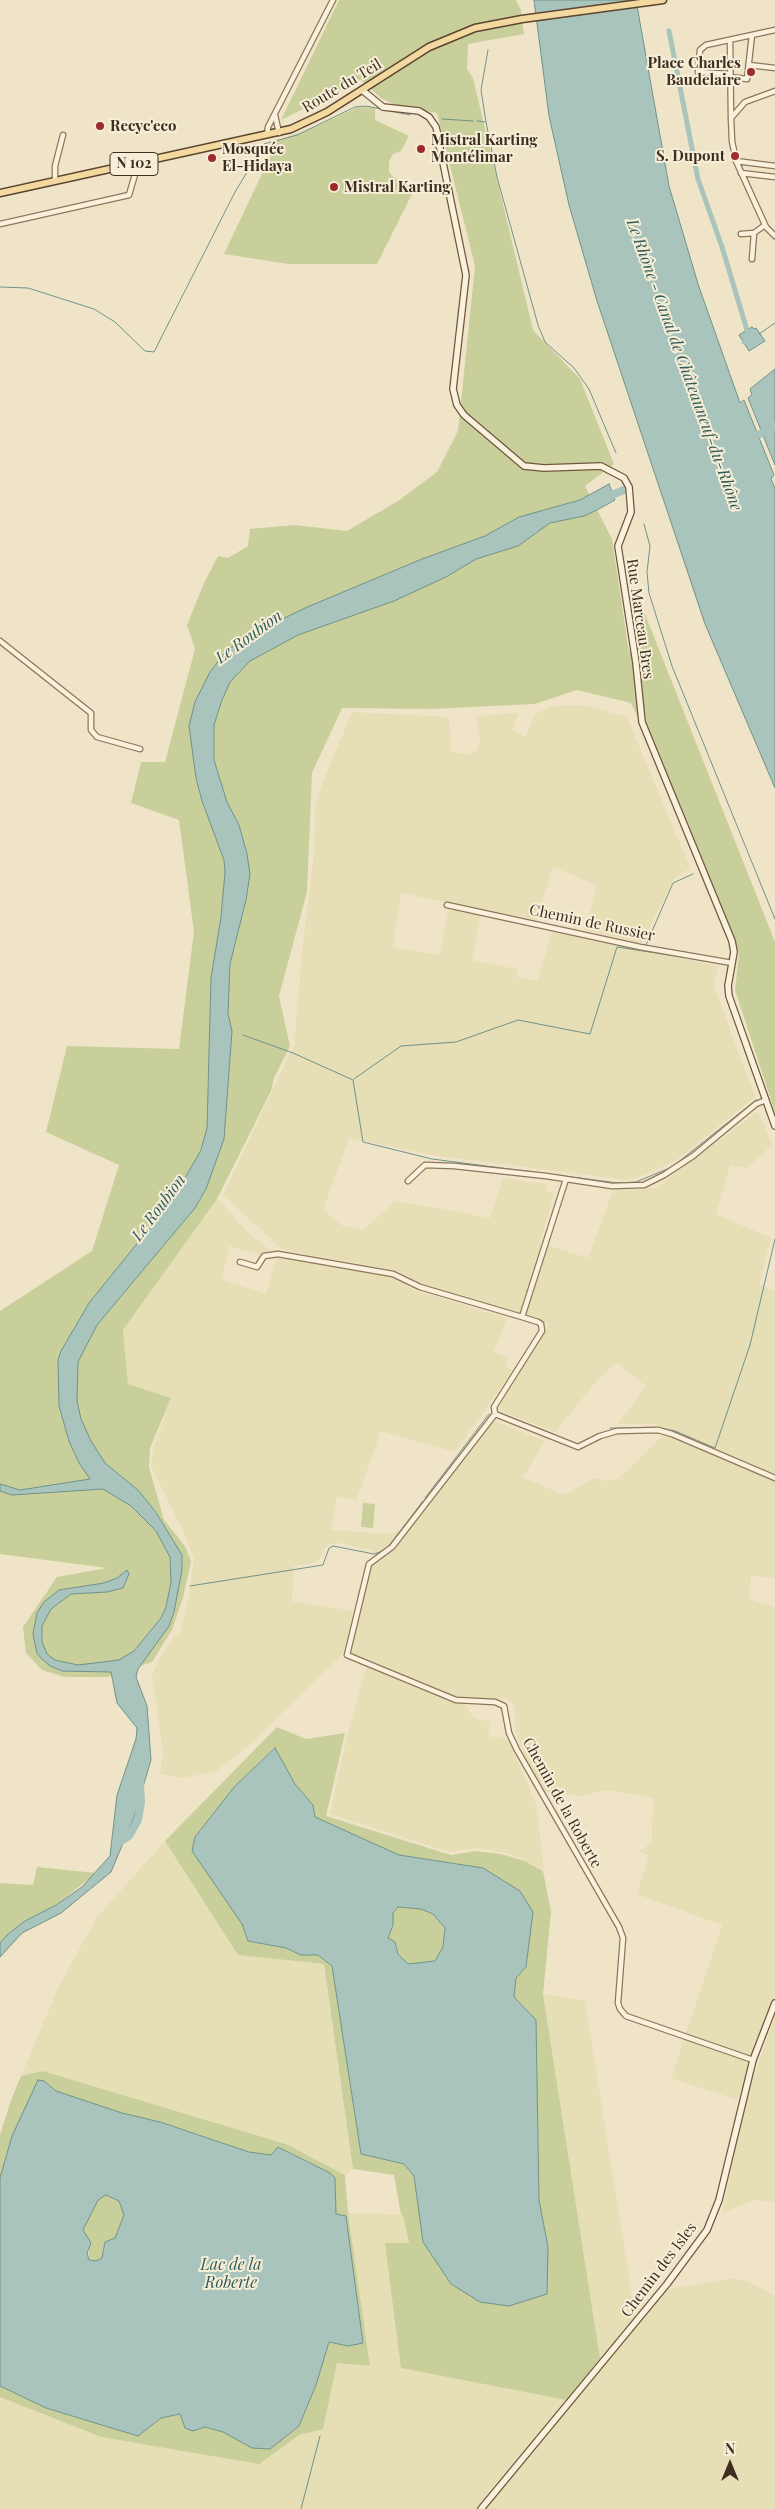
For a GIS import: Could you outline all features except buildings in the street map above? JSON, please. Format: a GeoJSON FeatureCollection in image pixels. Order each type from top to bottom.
{"type":"FeatureCollection","features":[{"type":"Feature","properties":{"kind":"main road","name":"Route du Teil"},"geometry":{"type":"LineString","coordinates":[[0,193],[279,133],[312,120],[412,57],[455,35],[482,26],[660,0]]}},
{"type":"Feature","properties":{"kind":"street"},"geometry":{"type":"LineString","coordinates":[[267,136],[268,128],[333,0]]}},
{"type":"Feature","properties":{"kind":"street"},"geometry":{"type":"LineString","coordinates":[[752,35],[748,79],[702,73],[698,69],[700,50],[706,45],[730,40],[752,35],[775,30]]}},
{"type":"Feature","properties":{"kind":"street"},"geometry":{"type":"LineString","coordinates":[[730,40],[732,141],[736,161],[765,225],[775,236]]}},
{"type":"Feature","properties":{"kind":"street"},"geometry":{"type":"LineString","coordinates":[[749,65],[775,68]]}},
{"type":"Feature","properties":{"kind":"street","name":"Rue Marceau Bres"},"geometry":{"type":"LineString","coordinates":[[362,90],[383,107],[419,111],[429,117],[436,127],[437,143],[440,148],[466,275],[453,389],[457,405],[464,415],[524,466],[544,468],[601,466],[624,478],[629,487],[631,512],[618,546],[636,663],[642,722],[732,941],[734,952],[728,986],[729,996],[775,1126]]}},
{"type":"Feature","properties":{"kind":"street"},"geometry":{"type":"LineString","coordinates":[[731,118],[746,102],[775,91]]}},
{"type":"Feature","properties":{"kind":"street"},"geometry":{"type":"LineString","coordinates":[[275,114],[279,133]]}},
{"type":"Feature","properties":{"kind":"street"},"geometry":{"type":"LineString","coordinates":[[56,181],[55,166],[63,135]]}},
{"type":"Feature","properties":{"kind":"street"},"geometry":{"type":"LineString","coordinates":[[736,161],[775,166]]}},
{"type":"Feature","properties":{"kind":"street"},"geometry":{"type":"LineString","coordinates":[[0,224],[129,194],[138,164]]}},
{"type":"Feature","properties":{"kind":"street"},"geometry":{"type":"LineString","coordinates":[[741,173],[775,177]]}},
{"type":"Feature","properties":{"kind":"street"},"geometry":{"type":"LineString","coordinates":[[741,234],[754,233],[765,225]]}},
{"type":"Feature","properties":{"kind":"street"},"geometry":{"type":"LineString","coordinates":[[752,259],[754,233]]}},
{"type":"Feature","properties":{"kind":"street"},"geometry":{"type":"LineString","coordinates":[[0,641],[91,713],[91,730],[97,737],[140,749]]}},
{"type":"Feature","properties":{"kind":"street","name":"Chemin de Russier"},"geometry":{"type":"LineString","coordinates":[[447,905],[640,947],[732,963]]}},
{"type":"Feature","properties":{"kind":"street"},"geometry":{"type":"LineString","coordinates":[[408,1180],[425,1165],[454,1166],[612,1186],[644,1184],[664,1176],[693,1156],[756,1104],[766,1100]]}},
{"type":"Feature","properties":{"kind":"street"},"geometry":{"type":"LineString","coordinates":[[522,1318],[566,1179]]}},
{"type":"Feature","properties":{"kind":"street"},"geometry":{"type":"LineString","coordinates":[[240,1262],[257,1267],[264,1256],[278,1254],[393,1274],[420,1287],[538,1322],[542,1324],[542,1331],[494,1412],[578,1447],[600,1436],[617,1432],[658,1430],[672,1434],[775,1478]]}},
{"type":"Feature","properties":{"kind":"street","name":"Chemin de la Roberte"},"geometry":{"type":"LineString","coordinates":[[494,1412],[392,1547],[369,1564],[347,1655],[456,1700],[495,1702],[504,1706],[508,1733],[619,1927],[623,1938],[618,2002],[620,2010],[626,2016],[754,2060]]}},
{"type":"Feature","properties":{"kind":"street","name":"Chemin des Isles"},"geometry":{"type":"LineString","coordinates":[[482,2509],[668,2284],[706,2230],[719,2200],[754,2060],[775,2003]]}},
{"type":"Feature","properties":{"kind":"shaded area"},"geometry":{"type":"Polygon","coordinates":[[[584,705],[627,717],[690,868],[674,879],[642,943],[585,930],[597,885],[553,867],[536,920],[401,893],[393,947],[440,955],[448,910],[480,915],[472,961],[518,969],[517,977],[537,981],[552,932],[718,966],[714,986],[755,1097],[678,1159],[648,1174],[626,1180],[431,1155],[349,1138],[323,1210],[343,1226],[364,1230],[395,1201],[490,1218],[503,1178],[547,1184],[546,1191],[554,1194],[540,1243],[588,1258],[613,1190],[656,1188],[758,1111],[772,1145],[748,1168],[730,1165],[716,1214],[771,1238],[759,1285],[775,1291],[775,1578],[751,1576],[749,1599],[775,1607],[775,1992],[738,2100],[671,2078],[722,1925],[637,1894],[649,1855],[636,1851],[645,1848],[652,1840],[653,1798],[607,1790],[579,1796],[543,1792],[525,1757],[516,1732],[514,1704],[507,1699],[460,1698],[474,1718],[490,1722],[488,1736],[508,1739],[536,1804],[544,1869],[510,1854],[478,1848],[449,1852],[330,1814],[348,1732],[368,1662],[353,1655],[350,1650],[374,1557],[373,1551],[340,1543],[328,1544],[317,1562],[294,1566],[292,1601],[354,1611],[343,1654],[248,1746],[215,1772],[181,1778],[160,1774],[163,1753],[152,1674],[166,1647],[180,1631],[188,1602],[194,1558],[186,1537],[151,1466],[153,1449],[171,1398],[128,1384],[123,1330],[217,1199],[253,1237],[270,1250],[260,1255],[229,1246],[222,1280],[266,1294],[277,1257],[393,1277],[413,1290],[507,1318],[494,1352],[509,1358],[505,1366],[513,1370],[455,1452],[381,1431],[356,1501],[337,1496],[331,1530],[388,1534],[408,1530],[494,1421],[545,1441],[523,1477],[564,1495],[595,1478],[606,1481],[618,1479],[662,1436],[656,1424],[618,1424],[646,1386],[617,1363],[600,1377],[555,1432],[497,1410],[549,1324],[423,1284],[395,1270],[283,1250],[223,1195],[294,1045],[303,944],[314,853],[315,809],[321,787],[352,712],[449,717],[451,752],[468,755],[477,750],[480,740],[476,716],[518,713],[512,730],[526,737],[534,715],[551,706],[584,705]]]}},
{"type":"Feature","properties":{"kind":"shaded area"},"geometry":{"type":"Polygon","coordinates":[[[165,1841],[238,1955],[324,1964],[353,2169],[345,2175],[286,2144],[43,2071],[21,2076],[59,1986],[97,1917],[165,1841]]]}},
{"type":"Feature","properties":{"kind":"shaded area"},"geometry":{"type":"Polygon","coordinates":[[[543,1994],[585,2001],[635,2315],[655,2291],[733,2278],[749,2282],[775,2296],[775,2509],[0,2509],[0,2397],[101,2437],[259,2463],[299,2435],[323,2429],[337,2363],[370,2366],[348,2213],[403,2215],[409,2243],[385,2244],[600,2358],[543,1994]]]}},
{"type":"Feature","properties":{"kind":"shaded area"},"geometry":{"type":"Polygon","coordinates":[[[775,2015],[775,2202],[754,2200],[722,2213],[745,2104],[775,2015]]]}},
{"type":"Feature","properties":{"kind":"green space"},"geometry":{"type":"Polygon","coordinates":[[[339,0],[516,0],[521,10],[524,34],[468,44],[467,69],[473,78],[533,330],[580,379],[614,464],[585,486],[612,539],[629,653],[641,604],[775,942],[775,1112],[735,990],[739,953],[681,806],[631,703],[577,690],[535,704],[431,709],[342,708],[312,773],[307,892],[279,996],[290,1046],[274,1078],[271,1091],[217,1199],[123,1330],[128,1384],[171,1398],[150,1448],[149,1467],[164,1520],[185,1546],[191,1561],[183,1598],[172,1630],[152,1662],[107,1677],[65,1677],[42,1670],[26,1653],[23,1627],[57,1577],[107,1568],[0,1554],[0,1311],[92,1251],[119,1165],[46,1132],[67,1046],[179,1049],[194,932],[179,820],[131,803],[141,762],[165,762],[195,649],[187,625],[204,583],[218,556],[228,558],[248,546],[250,529],[295,525],[347,531],[398,501],[437,472],[458,431],[475,266],[437,113],[398,106],[381,98],[361,80],[281,120],[339,0]]]}},
{"type":"Feature","properties":{"kind":"green space","name":"Mistral Karting"},"geometry":{"type":"Polygon","coordinates":[[[356,108],[375,108],[375,120],[409,136],[401,151],[393,154],[389,162],[389,171],[393,177],[415,188],[377,264],[288,264],[224,254],[278,140],[306,131],[356,108]]]}},
{"type":"Feature","properties":{"kind":"green space"},"geometry":{"type":"Polygon","coordinates":[[[363,1503],[375,1504],[373,1528],[361,1527],[363,1503]]]}},
{"type":"Feature","properties":{"kind":"green space"},"geometry":{"type":"Polygon","coordinates":[[[277,1727],[306,1739],[345,1733],[326,1816],[451,1855],[476,1851],[501,1854],[525,1861],[543,1871],[551,1912],[543,1994],[600,2358],[567,2400],[401,2368],[385,2243],[409,2243],[403,2215],[401,2215],[394,2175],[353,2169],[324,1964],[238,1955],[165,1841],[277,1727]],[[274,1748],[235,1786],[195,1837],[242,1924],[248,1941],[286,1948],[301,1955],[318,1955],[332,1966],[361,2154],[404,2164],[414,2176],[423,2242],[548,2247],[539,2200],[536,2020],[514,1997],[516,1978],[526,1967],[483,1868],[399,1855],[315,1817],[313,1805],[295,1784],[274,1748]]]}},
{"type":"Feature","properties":{"kind":"green space"},"geometry":{"type":"Polygon","coordinates":[[[37,1867],[96,1873],[56,1905],[14,1929],[0,1943],[0,1883],[33,1885],[37,1867]]]}},
{"type":"Feature","properties":{"kind":"green space"},"geometry":{"type":"Polygon","coordinates":[[[398,1907],[421,1909],[433,1914],[445,1928],[443,1947],[435,1961],[408,1964],[398,1953],[395,1942],[388,1938],[393,1925],[393,1913],[398,1907]]]}},
{"type":"Feature","properties":{"kind":"green space"},"geometry":{"type":"Polygon","coordinates":[[[43,2071],[286,2144],[345,2175],[348,2213],[370,2366],[337,2363],[323,2429],[299,2435],[259,2464],[101,2437],[0,2397],[0,2386],[46,2408],[138,2436],[161,2418],[180,2414],[185,2428],[192,2431],[205,2427],[223,2432],[252,2448],[299,2426],[316,2385],[329,2342],[348,2346],[346,2217],[336,2215],[335,2178],[330,2173],[279,2147],[271,2155],[249,2152],[160,2122],[122,2113],[56,2091],[44,2081],[0,2178],[0,2135],[11,2100],[21,2076],[43,2071]]]}},
{"type":"Feature","properties":{"kind":"green space"},"geometry":{"type":"Polygon","coordinates":[[[106,2195],[120,2201],[124,2215],[115,2238],[105,2242],[102,2258],[96,2261],[89,2260],[88,2240],[83,2230],[98,2200],[106,2195]]]}},
{"type":"Feature","properties":{"kind":"water","name":"Le Rhône - Canal de Châteauneuf-du-Rhône"},"geometry":{"type":"Polygon","coordinates":[[[534,0],[636,0],[669,186],[698,284],[740,403],[744,400],[774,475],[771,479],[775,488],[775,788],[705,624],[597,301],[569,205],[549,116],[534,0]]]}},
{"type":"Feature","properties":{"kind":"water"},"geometry":{"type":"Polygon","coordinates":[[[752,327],[756,328],[765,341],[749,351],[739,335],[752,327]]]}},
{"type":"Feature","properties":{"kind":"water"},"geometry":{"type":"Polygon","coordinates":[[[775,369],[775,465],[748,398],[752,395],[750,389],[775,369]]]}},
{"type":"Feature","properties":{"kind":"water"},"geometry":{"type":"Polygon","coordinates":[[[609,484],[615,500],[597,510],[584,516],[550,523],[518,546],[476,559],[446,577],[394,601],[298,635],[250,661],[230,682],[222,700],[214,725],[214,760],[227,802],[239,825],[250,874],[246,900],[230,964],[228,1014],[232,1031],[224,1139],[206,1189],[195,1208],[97,1325],[78,1362],[77,1401],[81,1419],[91,1441],[105,1463],[139,1491],[155,1511],[182,1555],[182,1570],[174,1612],[169,1626],[138,1669],[136,1677],[147,1706],[151,1760],[134,1817],[111,1872],[61,1913],[22,1933],[0,1957],[0,1943],[7,1935],[25,1921],[56,1905],[82,1887],[110,1856],[117,1795],[136,1739],[137,1728],[117,1703],[111,1672],[62,1671],[50,1666],[37,1653],[33,1634],[37,1613],[44,1602],[59,1590],[104,1583],[117,1578],[127,1570],[129,1574],[123,1588],[107,1592],[71,1594],[51,1609],[42,1626],[42,1642],[47,1654],[55,1660],[78,1665],[119,1660],[134,1651],[161,1618],[166,1607],[171,1582],[170,1557],[156,1531],[131,1506],[103,1489],[12,1495],[0,1491],[0,1484],[20,1490],[90,1479],[79,1463],[69,1441],[59,1406],[58,1360],[61,1351],[89,1303],[157,1219],[185,1178],[201,1150],[207,1128],[211,978],[221,917],[225,872],[224,860],[202,801],[196,778],[189,726],[195,702],[210,672],[220,659],[228,650],[252,634],[305,608],[422,559],[485,536],[519,517],[580,500],[609,484]]]}},
{"type":"Feature","properties":{"kind":"water"},"geometry":{"type":"Polygon","coordinates":[[[275,1748],[295,1784],[313,1805],[315,1817],[399,1855],[483,1868],[520,1891],[533,1912],[526,1967],[516,1978],[514,1997],[536,2020],[539,2200],[548,2247],[547,2294],[509,2306],[480,2302],[451,2284],[423,2242],[414,2176],[404,2164],[361,2154],[332,1966],[318,1955],[301,1955],[286,1948],[248,1941],[242,1924],[192,1851],[195,1837],[235,1786],[275,1748]],[[398,1907],[393,1913],[393,1925],[388,1938],[395,1942],[398,1954],[408,1964],[435,1961],[443,1947],[445,1928],[433,1914],[421,1909],[398,1907]]]}},
{"type":"Feature","properties":{"kind":"water","name":"Lac de la Roberte"},"geometry":{"type":"Polygon","coordinates":[[[38,2080],[44,2081],[56,2091],[122,2113],[160,2122],[249,2152],[271,2155],[278,2147],[330,2173],[335,2178],[336,2214],[346,2216],[363,2343],[348,2346],[329,2342],[316,2385],[299,2426],[270,2449],[252,2448],[223,2432],[205,2427],[193,2431],[185,2428],[180,2414],[161,2418],[138,2436],[46,2408],[0,2386],[0,2178],[12,2136],[38,2080]],[[106,2195],[98,2200],[83,2230],[91,2243],[87,2253],[89,2260],[96,2261],[102,2258],[105,2242],[115,2238],[124,2215],[119,2201],[106,2195]]]}},
{"type":"Feature","properties":{"kind":"waterway"},"geometry":{"type":"LineString","coordinates":[[669,31],[698,179],[722,247],[747,330],[752,339],[744,342]]}},
{"type":"Feature","properties":{"kind":"waterway"},"geometry":{"type":"LineString","coordinates":[[488,50],[481,90],[486,122],[497,177],[538,325],[545,342],[574,368],[589,389],[616,453]]}},
{"type":"Feature","properties":{"kind":"waterway"},"geometry":{"type":"LineString","coordinates":[[0,287],[28,288],[94,309],[115,322],[145,351],[154,352],[235,192],[264,144],[297,135],[355,107],[366,106],[410,115]]}},
{"type":"Feature","properties":{"kind":"waterway"},"geometry":{"type":"LineString","coordinates":[[442,119],[473,121]]}},
{"type":"Feature","properties":{"kind":"waterway"},"geometry":{"type":"LineString","coordinates":[[477,121],[485,122]]}},
{"type":"Feature","properties":{"kind":"waterway"},"geometry":{"type":"LineString","coordinates":[[759,334],[775,323]]}},
{"type":"Feature","properties":{"kind":"waterway","name":"Le Roubion"},"geometry":{"type":"LineString","coordinates":[[750,439],[775,426]]}},
{"type":"Feature","properties":{"kind":"waterway","name":"Le Roubion"},"geometry":{"type":"LineString","coordinates":[[604,498],[624,490]]}},
{"type":"Feature","properties":{"kind":"waterway"},"geometry":{"type":"LineString","coordinates":[[644,524],[650,546],[647,572],[649,593],[672,666],[775,919]]}},
{"type":"Feature","properties":{"kind":"waterway"},"geometry":{"type":"LineString","coordinates":[[646,945],[673,883],[693,874]]}},
{"type":"Feature","properties":{"kind":"waterway"},"geometry":{"type":"LineString","coordinates":[[354,1079],[401,1046],[456,1042],[518,1020],[590,1034],[617,947],[709,961]]}},
{"type":"Feature","properties":{"kind":"waterway"},"geometry":{"type":"LineString","coordinates":[[243,1035],[293,1053],[353,1080],[363,1142],[432,1159],[618,1183],[636,1182],[672,1167],[756,1100]]}},
{"type":"Feature","properties":{"kind":"waterway"},"geometry":{"type":"LineString","coordinates":[[661,1428],[675,1431],[715,1448],[750,1345],[775,1239]]}},
{"type":"Feature","properties":{"kind":"waterway"},"geometry":{"type":"LineString","coordinates":[[497,1412],[553,1434]]}},
{"type":"Feature","properties":{"kind":"waterway"},"geometry":{"type":"LineString","coordinates":[[425,1498],[489,1414]]}},
{"type":"Feature","properties":{"kind":"waterway"},"geometry":{"type":"LineString","coordinates":[[610,1428],[657,1428]]}},
{"type":"Feature","properties":{"kind":"waterway"},"geometry":{"type":"LineString","coordinates":[[714,1449],[731,1457]]}},
{"type":"Feature","properties":{"kind":"waterway"},"geometry":{"type":"LineString","coordinates":[[388,1547],[423,1501]]}},
{"type":"Feature","properties":{"kind":"waterway"},"geometry":{"type":"LineString","coordinates":[[190,1586],[323,1565],[329,1548],[333,1546],[374,1554],[383,1551]]}},
{"type":"Feature","properties":{"kind":"waterway","name":"Le Roubion"},"geometry":{"type":"LineString","coordinates":[[118,1843],[129,1836],[138,1820],[141,1802],[140,1784]]}},
{"type":"Feature","properties":{"kind":"waterway"},"geometry":{"type":"LineString","coordinates":[[301,2509],[320,2436]]}},
{"type":"Feature","properties":{"kind":"place","name":"Place Charles Baudelaire"},"geometry":{"type":"Point","coordinates":[751,72]}},
{"type":"Feature","properties":{"kind":"place","name":"Recyc'eco"},"geometry":{"type":"Point","coordinates":[100,126]}},
{"type":"Feature","properties":{"kind":"place","name":"Mistral Karting Montélimar"},"geometry":{"type":"Point","coordinates":[421,149]}},
{"type":"Feature","properties":{"kind":"place","name":"S. Dupont"},"geometry":{"type":"Point","coordinates":[735,156]}},
{"type":"Feature","properties":{"kind":"place","name":"Mosquée El-Hidaya"},"geometry":{"type":"Point","coordinates":[212,158]}},
{"type":"Feature","properties":{"kind":"place","name":"Mistral Karting"},"geometry":{"type":"Point","coordinates":[334,187]}}]}
